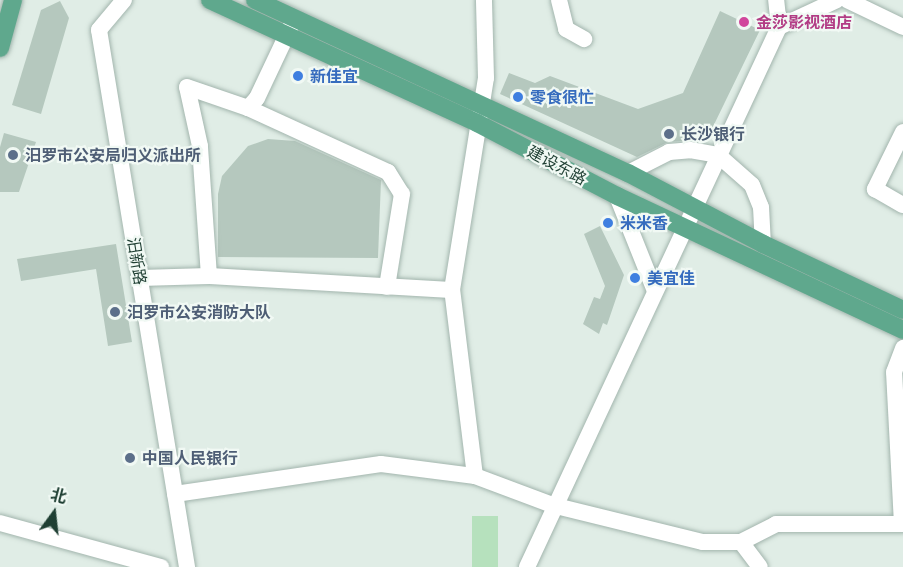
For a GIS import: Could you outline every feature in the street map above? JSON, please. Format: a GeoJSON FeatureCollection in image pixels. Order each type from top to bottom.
{"type":"FeatureCollection","features":[{"type":"Feature","properties":{"kind":"main road"},"geometry":{"type":"LineString","coordinates":[[0,48],[13,0]]}},
{"type":"Feature","properties":{"kind":"main road","name":"建设东路"},"geometry":{"type":"LineString","coordinates":[[210,0],[297,29],[482,105],[628,173],[685,215],[903,330]]}},
{"type":"Feature","properties":{"kind":"main road","name":"建设东路"},"geometry":{"type":"LineString","coordinates":[[255,0],[297,29],[616,196],[685,215],[763,244],[903,309]]}},
{"type":"Feature","properties":{"kind":"street","name":"汨新路"},"geometry":{"type":"LineString","coordinates":[[124,0],[99,30],[145,278],[180,493],[187,567]]}},
{"type":"Feature","properties":{"kind":"street"},"geometry":{"type":"LineString","coordinates":[[475,476],[452,290],[486,78],[484,0]]}},
{"type":"Feature","properties":{"kind":"street"},"geometry":{"type":"LineString","coordinates":[[559,0],[566,29],[584,39]]}},
{"type":"Feature","properties":{"kind":"street"},"geometry":{"type":"LineString","coordinates":[[527,567],[685,215],[718,155],[778,27],[776,0]]}},
{"type":"Feature","properties":{"kind":"street"},"geometry":{"type":"LineString","coordinates":[[778,27],[837,0]]}},
{"type":"Feature","properties":{"kind":"street"},"geometry":{"type":"LineString","coordinates":[[847,0],[903,27]]}},
{"type":"Feature","properties":{"kind":"street"},"geometry":{"type":"LineString","coordinates":[[254,112],[256,98],[297,29]]}},
{"type":"Feature","properties":{"kind":"street"},"geometry":{"type":"LineString","coordinates":[[209,276],[200,146],[187,87],[254,112],[388,172],[402,194],[387,287]]}},
{"type":"Feature","properties":{"kind":"street"},"geometry":{"type":"LineString","coordinates":[[903,132],[875,189],[903,205]]}},
{"type":"Feature","properties":{"kind":"street"},"geometry":{"type":"LineString","coordinates":[[628,173],[669,152],[690,150],[718,155],[752,185],[761,207],[763,244]]}},
{"type":"Feature","properties":{"kind":"street"},"geometry":{"type":"LineString","coordinates":[[616,196],[653,285]]}},
{"type":"Feature","properties":{"kind":"street"},"geometry":{"type":"LineString","coordinates":[[145,278],[209,276],[452,290]]}},
{"type":"Feature","properties":{"kind":"street"},"geometry":{"type":"LineString","coordinates":[[196,567],[180,493],[381,464],[475,476],[555,506],[704,542],[741,542],[776,524],[903,524],[894,372],[903,348]]}},
{"type":"Feature","properties":{"kind":"street"},"geometry":{"type":"LineString","coordinates":[[519,567],[555,506]]}},
{"type":"Feature","properties":{"kind":"street"},"geometry":{"type":"LineString","coordinates":[[0,523],[161,567]]}},
{"type":"Feature","properties":{"kind":"street"},"geometry":{"type":"LineString","coordinates":[[0,534],[120,567]]}},
{"type":"Feature","properties":{"kind":"street"},"geometry":{"type":"LineString","coordinates":[[741,542],[760,567]]}},
{"type":"Feature","properties":{"kind":"green space"},"geometry":{"type":"Polygon","coordinates":[[[472,516],[498,516],[498,567],[472,567],[472,516]]]}},
{"type":"Feature","properties":{"kind":"building"},"geometry":{"type":"Polygon","coordinates":[[[60,1],[69,18],[41,114],[12,105],[41,10],[60,1]]]}},
{"type":"Feature","properties":{"kind":"building"},"geometry":{"type":"Polygon","coordinates":[[[720,11],[760,30],[707,139],[668,142],[637,157],[500,94],[509,73],[535,83],[550,76],[638,109],[683,93],[720,11]]]}},
{"type":"Feature","properties":{"kind":"building"},"geometry":{"type":"Polygon","coordinates":[[[4,133],[36,142],[19,192],[0,192],[0,147],[4,133]]]}},
{"type":"Feature","properties":{"kind":"building"},"geometry":{"type":"Polygon","coordinates":[[[268,139],[295,141],[381,180],[378,258],[218,257],[218,194],[222,176],[248,146],[268,139]]]}},
{"type":"Feature","properties":{"kind":"building"},"geometry":{"type":"Polygon","coordinates":[[[600,226],[624,275],[607,325],[603,323],[599,334],[583,324],[594,297],[600,299],[605,286],[584,234],[600,226]]]}},
{"type":"Feature","properties":{"kind":"building","name":"汨罗市公安消防大队"},"geometry":{"type":"Polygon","coordinates":[[[116,244],[132,342],[108,346],[96,269],[21,281],[17,259],[116,244]]]}},
{"type":"Feature","properties":{"kind":"place","name":"金莎影视酒店"},"geometry":{"type":"Point","coordinates":[744,22]}},
{"type":"Feature","properties":{"kind":"place","name":"新佳宜"},"geometry":{"type":"Point","coordinates":[298,76]}},
{"type":"Feature","properties":{"kind":"place","name":"零食很忙"},"geometry":{"type":"Point","coordinates":[518,97]}},
{"type":"Feature","properties":{"kind":"place","name":"长沙银行"},"geometry":{"type":"Point","coordinates":[669,134]}},
{"type":"Feature","properties":{"kind":"place","name":"汨罗市公安局归义派出所"},"geometry":{"type":"Point","coordinates":[13,155]}},
{"type":"Feature","properties":{"kind":"place","name":"米米香"},"geometry":{"type":"Point","coordinates":[608,223]}},
{"type":"Feature","properties":{"kind":"place","name":"美宜佳"},"geometry":{"type":"Point","coordinates":[635,278]}},
{"type":"Feature","properties":{"kind":"place","name":"汨罗市公安消防大队"},"geometry":{"type":"Point","coordinates":[115,312]}},
{"type":"Feature","properties":{"kind":"place","name":"中国人民银行"},"geometry":{"type":"Point","coordinates":[130,458]}}]}
